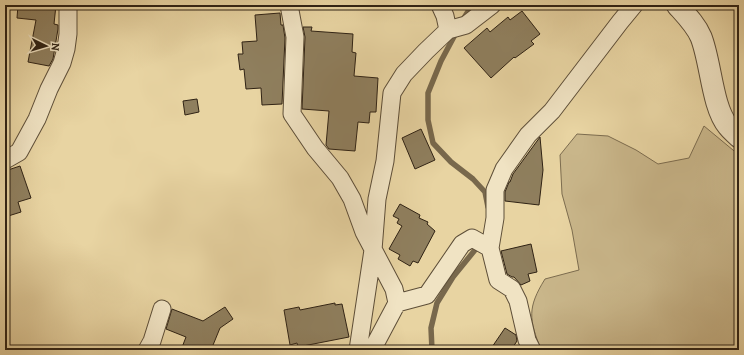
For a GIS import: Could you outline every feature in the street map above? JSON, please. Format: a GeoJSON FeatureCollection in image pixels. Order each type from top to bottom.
{"type":"FeatureCollection","features":[{"type":"Feature","properties":{"kind":"street"},"geometry":{"type":"LineString","coordinates":[[5,160],[19,152],[38,119],[49,89],[62,62],[68,34],[68,5]]}},
{"type":"Feature","properties":{"kind":"street"},"geometry":{"type":"LineString","coordinates":[[289,5],[295,37],[292,114],[315,148],[340,178],[352,199],[364,232],[394,289],[396,303],[372,350]]}},
{"type":"Feature","properties":{"kind":"street"},"geometry":{"type":"LineString","coordinates":[[440,5],[445,16],[448,30]]}},
{"type":"Feature","properties":{"kind":"street"},"geometry":{"type":"LineString","coordinates":[[358,350],[373,250],[377,199],[385,161],[392,93],[404,74],[448,30],[466,25],[492,5]]}},
{"type":"Feature","properties":{"kind":"street"},"geometry":{"type":"LineString","coordinates":[[532,350],[527,340],[518,301],[512,289],[498,280],[490,248],[495,218],[495,190],[504,169],[528,135],[552,112],[634,5]]}},
{"type":"Feature","properties":{"kind":"street"},"geometry":{"type":"LineString","coordinates":[[677,5],[690,18],[700,36],[708,56],[718,107],[727,125],[739,137]]}},
{"type":"Feature","properties":{"kind":"street"},"geometry":{"type":"LineString","coordinates":[[396,303],[427,295],[462,244],[472,238],[490,248]]}},
{"type":"Feature","properties":{"kind":"street"},"geometry":{"type":"LineString","coordinates":[[147,350],[152,341],[162,309]]}},
{"type":"Feature","properties":{"kind":"shaded area"},"geometry":{"type":"Polygon","coordinates":[[[704,126],[739,155],[739,350],[541,350],[532,322],[533,306],[539,289],[545,279],[579,270],[572,230],[562,194],[560,155],[577,134],[608,136],[636,150],[658,164],[689,158],[704,126]]]}},
{"type":"Feature","properties":{"kind":"building"},"geometry":{"type":"Polygon","coordinates":[[[18,5],[56,5],[54,24],[58,25],[58,29],[53,59],[49,66],[28,62],[36,20],[17,18],[18,5]]]}},
{"type":"Feature","properties":{"kind":"building"},"geometry":{"type":"Polygon","coordinates":[[[522,11],[540,34],[531,41],[534,44],[515,58],[514,57],[491,78],[464,48],[487,28],[490,32],[508,17],[510,20],[522,11]]]}},
{"type":"Feature","properties":{"kind":"building"},"geometry":{"type":"Polygon","coordinates":[[[280,13],[281,25],[283,25],[285,38],[282,104],[262,105],[261,88],[246,89],[244,69],[240,70],[238,54],[243,54],[242,42],[257,41],[255,15],[280,13]]]}},
{"type":"Feature","properties":{"kind":"building"},"geometry":{"type":"Polygon","coordinates":[[[303,27],[312,27],[311,31],[353,34],[352,52],[356,53],[354,76],[378,78],[376,112],[370,112],[369,123],[358,122],[355,151],[329,149],[326,145],[329,111],[302,109],[305,37],[303,27]]]}},
{"type":"Feature","properties":{"kind":"building"},"geometry":{"type":"Polygon","coordinates":[[[197,99],[199,112],[185,115],[183,101],[197,99]]]}},
{"type":"Feature","properties":{"kind":"building"},"geometry":{"type":"Polygon","coordinates":[[[421,129],[435,160],[415,169],[402,138],[421,129]]]}},
{"type":"Feature","properties":{"kind":"building"},"geometry":{"type":"Polygon","coordinates":[[[540,137],[543,170],[539,205],[505,201],[505,192],[513,174],[540,137]]]}},
{"type":"Feature","properties":{"kind":"building"},"geometry":{"type":"Polygon","coordinates":[[[20,166],[31,198],[18,202],[21,212],[5,217],[5,171],[20,166]]]}},
{"type":"Feature","properties":{"kind":"building"},"geometry":{"type":"Polygon","coordinates":[[[400,204],[420,215],[419,218],[428,222],[427,224],[435,231],[418,263],[413,261],[410,266],[398,259],[400,255],[389,249],[402,226],[397,223],[399,219],[393,216],[400,204]]]}},
{"type":"Feature","properties":{"kind":"building"},"geometry":{"type":"Polygon","coordinates":[[[531,244],[537,272],[528,274],[530,281],[521,285],[514,277],[507,274],[501,251],[531,244]]]}},
{"type":"Feature","properties":{"kind":"building"},"geometry":{"type":"Polygon","coordinates":[[[335,303],[335,305],[342,304],[349,337],[298,347],[297,343],[290,345],[284,310],[299,307],[300,310],[335,303]]]}},
{"type":"Feature","properties":{"kind":"building"},"geometry":{"type":"Polygon","coordinates":[[[225,307],[233,319],[220,328],[211,350],[181,350],[186,337],[166,329],[172,309],[203,321],[225,307]]]}},
{"type":"Feature","properties":{"kind":"building"},"geometry":{"type":"Polygon","coordinates":[[[505,328],[516,335],[517,341],[511,350],[490,350],[505,328]]]}},
{"type":"Feature","properties":{"kind":"waterway"},"geometry":{"type":"LineString","coordinates":[[464,18],[472,5]]}},
{"type":"Feature","properties":{"kind":"waterway"},"geometry":{"type":"LineString","coordinates":[[457,31],[441,61],[428,93],[428,120],[433,143],[451,162],[473,179],[485,192],[488,207]]}},
{"type":"Feature","properties":{"kind":"waterway"},"geometry":{"type":"LineString","coordinates":[[432,350],[431,328],[437,303],[453,277],[479,245]]}}]}
